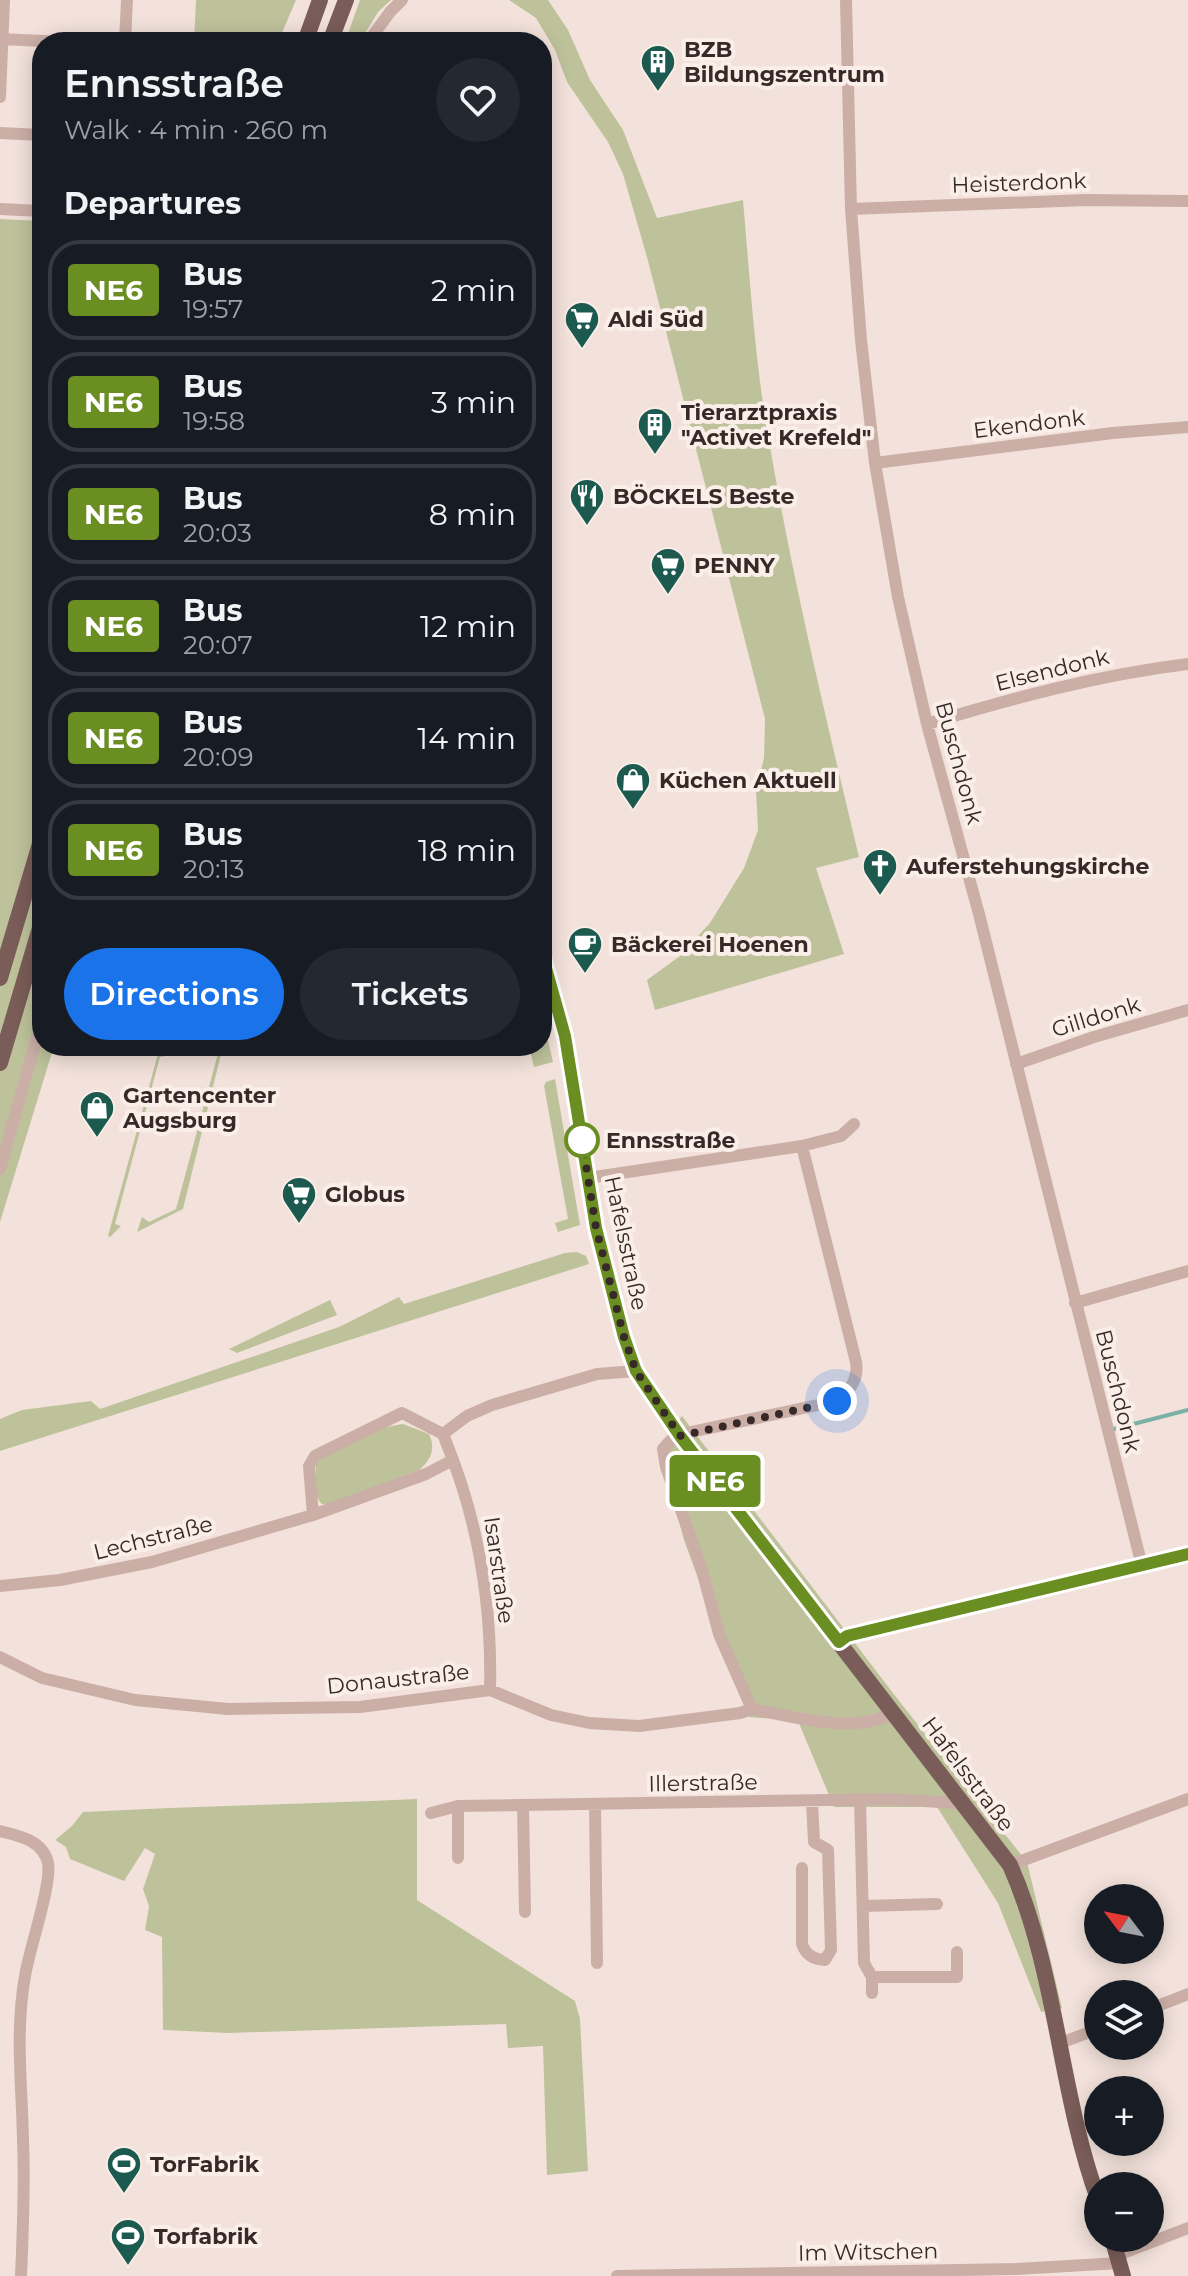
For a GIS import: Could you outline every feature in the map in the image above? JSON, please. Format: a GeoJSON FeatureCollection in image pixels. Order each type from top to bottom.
{"type":"FeatureCollection","features":[{"type":"Feature","properties":{"kind":"main road"},"geometry":{"type":"LineString","coordinates":[[309,32],[320,0]]}},
{"type":"Feature","properties":{"kind":"main road"},"geometry":{"type":"LineString","coordinates":[[334,32],[346,0]]}},
{"type":"Feature","properties":{"kind":"main road"},"geometry":{"type":"LineString","coordinates":[[0,978],[32,871]]}},
{"type":"Feature","properties":{"kind":"main road"},"geometry":{"type":"LineString","coordinates":[[0,1063],[32,955]]}},
{"type":"Feature","properties":{"kind":"main road","name":"Hafelsstraße"},"geometry":{"type":"LineString","coordinates":[[552,990],[565,1036],[598,1237],[636,1371],[680,1436],[1010,1865],[1034,1926],[1058,2044],[1091,2172]]}},
{"type":"Feature","properties":{"kind":"street"},"geometry":{"type":"LineString","coordinates":[[0,97],[4,0]]}},
{"type":"Feature","properties":{"kind":"street"},"geometry":{"type":"LineString","coordinates":[[125,32],[127,0]]}},
{"type":"Feature","properties":{"kind":"street"},"geometry":{"type":"LineString","coordinates":[[376,32],[402,0]]}},
{"type":"Feature","properties":{"kind":"street","name":"Buschdonk"},"geometry":{"type":"LineString","coordinates":[[846,0],[851,209],[861,340],[875,463],[898,597],[927,724],[979,914],[1142,1566]]}},
{"type":"Feature","properties":{"kind":"street"},"geometry":{"type":"LineString","coordinates":[[2,40],[32,41]]}},
{"type":"Feature","properties":{"kind":"street"},"geometry":{"type":"LineString","coordinates":[[0,133],[32,135]]}},
{"type":"Feature","properties":{"kind":"street","name":"Heisterdonk"},"geometry":{"type":"LineString","coordinates":[[851,209],[1086,200],[1188,201]]}},
{"type":"Feature","properties":{"kind":"street"},"geometry":{"type":"LineString","coordinates":[[0,209],[32,211]]}},
{"type":"Feature","properties":{"kind":"street","name":"Ekendonk"},"geometry":{"type":"LineString","coordinates":[[875,463],[1113,433],[1188,427]]}},
{"type":"Feature","properties":{"kind":"street","name":"Elsendonk"},"geometry":{"type":"LineString","coordinates":[[927,724],[1033,692],[1141,670],[1188,664]]}},
{"type":"Feature","properties":{"kind":"street","name":"Gilldonk"},"geometry":{"type":"LineString","coordinates":[[1016,1064],[1188,1010]]}},
{"type":"Feature","properties":{"kind":"street"},"geometry":{"type":"LineString","coordinates":[[0,1169],[32,1055]]}},
{"type":"Feature","properties":{"kind":"street"},"geometry":{"type":"LineString","coordinates":[[588,1178],[802,1146],[841,1136],[854,1124]]}},
{"type":"Feature","properties":{"kind":"street"},"geometry":{"type":"LineString","coordinates":[[752,1709],[719,1634],[663,1449],[680,1436],[837,1401],[849,1391],[854,1381],[858,1370],[802,1146]]}},
{"type":"Feature","properties":{"kind":"street"},"geometry":{"type":"LineString","coordinates":[[1075,1303],[1188,1271]]}},
{"type":"Feature","properties":{"kind":"street"},"geometry":{"type":"LineString","coordinates":[[443,1434],[467,1416],[492,1405],[597,1374],[636,1371]]}},
{"type":"Feature","properties":{"kind":"street"},"geometry":{"type":"LineString","coordinates":[[313,1515],[309,1466],[315,1456],[402,1413],[443,1434],[453,1460]]}},
{"type":"Feature","properties":{"kind":"street","name":"Lechstraße"},"geometry":{"type":"LineString","coordinates":[[0,1586],[60,1580],[152,1562],[313,1515],[426,1474],[453,1460]]}},
{"type":"Feature","properties":{"kind":"street","name":"Isarstraße"},"geometry":{"type":"LineString","coordinates":[[453,1460],[476,1528],[487,1601],[490,1690]]}},
{"type":"Feature","properties":{"kind":"street"},"geometry":{"type":"LineString","coordinates":[[839,1642],[847,1636],[1188,1554]]}},
{"type":"Feature","properties":{"kind":"street","name":"Donaustraße"},"geometry":{"type":"LineString","coordinates":[[0,1657],[42,1678],[135,1700],[228,1709],[360,1707],[490,1690],[551,1715],[589,1723],[639,1726],[752,1709],[848,1723],[870,1721],[892,1712]]}},
{"type":"Feature","properties":{"kind":"street"},"geometry":{"type":"LineString","coordinates":[[1010,1865],[1188,1799]]}},
{"type":"Feature","properties":{"kind":"street"},"geometry":{"type":"LineString","coordinates":[[860,1800],[864,1963],[872,1977],[872,1993]]}},
{"type":"Feature","properties":{"kind":"street","name":"Illerstraße"},"geometry":{"type":"LineString","coordinates":[[431,1813],[458,1806],[860,1800],[955,1803],[960,1800]]}},
{"type":"Feature","properties":{"kind":"street"},"geometry":{"type":"LineString","coordinates":[[802,1868],[802,1944],[814,1959],[825,1960],[831,1950],[828,1850],[814,1842],[812,1802]]}},
{"type":"Feature","properties":{"kind":"street"},"geometry":{"type":"LineString","coordinates":[[595,1804],[597,1963]]}},
{"type":"Feature","properties":{"kind":"street"},"geometry":{"type":"LineString","coordinates":[[523,1805],[525,1912]]}},
{"type":"Feature","properties":{"kind":"street"},"geometry":{"type":"LineString","coordinates":[[458,1806],[458,1858]]}},
{"type":"Feature","properties":{"kind":"street"},"geometry":{"type":"LineString","coordinates":[[0,1831],[25,1838],[42,1849],[48,1860],[49,1875],[30,1951],[19,2018],[23,2142],[21,2276]]}},
{"type":"Feature","properties":{"kind":"street"},"geometry":{"type":"LineString","coordinates":[[863,1906],[937,1904]]}},
{"type":"Feature","properties":{"kind":"street"},"geometry":{"type":"LineString","coordinates":[[872,1977],[957,1977],[957,1952]]}},
{"type":"Feature","properties":{"kind":"street"},"geometry":{"type":"LineString","coordinates":[[1164,2003],[1188,1994]]}},
{"type":"Feature","properties":{"kind":"street"},"geometry":{"type":"LineString","coordinates":[[1058,2044],[1084,2034]]}},
{"type":"Feature","properties":{"kind":"street","name":"Im Witschen"},"geometry":{"type":"LineString","coordinates":[[617,2276],[1015,2269],[1120,2264],[1188,2228]]}},
{"type":"Feature","properties":{"kind":"green space"},"geometry":{"type":"Polygon","coordinates":[[[196,0],[296,0],[282,32],[194,32],[196,0]]]}},
{"type":"Feature","properties":{"kind":"green space"},"geometry":{"type":"Polygon","coordinates":[[[360,0],[391,0],[378,12],[366,32],[349,32],[360,0]]]}},
{"type":"Feature","properties":{"kind":"green space"},"geometry":{"type":"Polygon","coordinates":[[[509,0],[548,0],[568,30],[590,80],[623,130],[657,218],[743,200],[756,351],[778,493],[822,702],[859,857],[816,868],[844,954],[655,1010],[647,980],[680,956],[710,923],[744,868],[758,830],[756,791],[764,758],[765,719],[623,174],[608,142],[567,82],[552,45],[552,32],[544,32],[536,18],[509,0]]]}},
{"type":"Feature","properties":{"kind":"green space"},"geometry":{"type":"Polygon","coordinates":[[[0,219],[32,221],[32,1056],[51,1056],[0,1222],[0,219]]]}},
{"type":"Feature","properties":{"kind":"green space"},"geometry":{"type":"Polygon","coordinates":[[[157,1056],[165,1056],[160,1057],[115,1224],[121,1226],[108,1236],[157,1056]]]}},
{"type":"Feature","properties":{"kind":"green space"},"geometry":{"type":"Polygon","coordinates":[[[217,1056],[221,1056],[183,1209],[137,1232],[142,1217],[149,1222],[176,1209],[217,1056]]]}},
{"type":"Feature","properties":{"kind":"green space"},"geometry":{"type":"Polygon","coordinates":[[[531,1056],[552,1056],[553,1062],[534,1067],[531,1056]]]}},
{"type":"Feature","properties":{"kind":"green space"},"geometry":{"type":"Polygon","coordinates":[[[555,1079],[580,1225],[558,1232],[555,1223],[568,1219],[544,1086],[555,1079]]]}},
{"type":"Feature","properties":{"kind":"green space"},"geometry":{"type":"Polygon","coordinates":[[[577,1252],[586,1256],[589,1264],[0,1451],[0,1419],[22,1410],[91,1401],[100,1409],[339,1327],[399,1297],[404,1304],[565,1253],[577,1252]]]}},
{"type":"Feature","properties":{"kind":"green space"},"geometry":{"type":"Polygon","coordinates":[[[330,1300],[337,1315],[237,1353],[229,1349],[330,1300]]]}},
{"type":"Feature","properties":{"kind":"green space"},"geometry":{"type":"Polygon","coordinates":[[[682,1416],[896,1697],[1027,1862],[1062,2008],[1041,2012],[998,1903],[937,1807],[834,1807],[798,1721],[749,1717],[684,1540],[659,1447],[682,1416]]]}},
{"type":"Feature","properties":{"kind":"green space"},"geometry":{"type":"Polygon","coordinates":[[[403,1424],[429,1434],[431,1439],[429,1458],[419,1470],[322,1504],[316,1491],[316,1464],[356,1438],[403,1424]]]}},
{"type":"Feature","properties":{"kind":"green space"},"geometry":{"type":"Polygon","coordinates":[[[417,1799],[417,1900],[575,2001],[580,2019],[588,2171],[547,2175],[543,2046],[508,2048],[506,2024],[229,2033],[163,2030],[162,1937],[145,1930],[149,1906],[143,1889],[155,1854],[145,1848],[124,1881],[70,1859],[66,1847],[55,1840],[83,1812],[417,1799]]]}},
{"type":"Feature","properties":{"kind":"waterway"},"geometry":{"type":"LineString","coordinates":[[1114,1429],[1188,1410]]}},
{"type":"Feature","properties":{"kind":"bus line","name":"NE6"},"geometry":{"type":"LineString","coordinates":[[552,993],[565,1036],[596,1228],[636,1371],[680,1436],[839,1642],[847,1636],[1188,1554]]}},
{"type":"Feature","properties":{"kind":"place","name":"BZB Bildungszentrum"},"geometry":{"type":"Point","coordinates":[658,93]}},
{"type":"Feature","properties":{"kind":"place","name":"Aldi Süd"},"geometry":{"type":"Point","coordinates":[582,350]}},
{"type":"Feature","properties":{"kind":"place","name":"Tierarztpraxis \"Activet Krefeld\""},"geometry":{"type":"Point","coordinates":[655,456]}},
{"type":"Feature","properties":{"kind":"place","name":"BÖCKELS Beste"},"geometry":{"type":"Point","coordinates":[587,527]}},
{"type":"Feature","properties":{"kind":"place","name":"PENNY"},"geometry":{"type":"Point","coordinates":[668,596]}},
{"type":"Feature","properties":{"kind":"place","name":"Küchen Aktuell"},"geometry":{"type":"Point","coordinates":[633,811]}},
{"type":"Feature","properties":{"kind":"place","name":"Auferstehungskirche"},"geometry":{"type":"Point","coordinates":[880,897]}},
{"type":"Feature","properties":{"kind":"place","name":"Bäckerei Hoenen"},"geometry":{"type":"Point","coordinates":[585,975]}},
{"type":"Feature","properties":{"kind":"place","name":"Gartencenter Augsburg"},"geometry":{"type":"Point","coordinates":[97,1139]}},
{"type":"Feature","properties":{"kind":"place","name":"Ennsstraße"},"geometry":{"type":"Point","coordinates":[582,1140]}},
{"type":"Feature","properties":{"kind":"place","name":"Globus"},"geometry":{"type":"Point","coordinates":[299,1225]}},
{"type":"Feature","properties":{"kind":"place","name":"TorFabrik"},"geometry":{"type":"Point","coordinates":[124,2195]}},
{"type":"Feature","properties":{"kind":"place","name":"Torfabrik"},"geometry":{"type":"Point","coordinates":[128,2267]}},
{"type":"Feature","properties":{"kind":"route"},"geometry":{"type":"LineString","coordinates":[[582,1140],[596,1228],[624,1337],[636,1371],[680,1436],[837,1401]]}}]}
